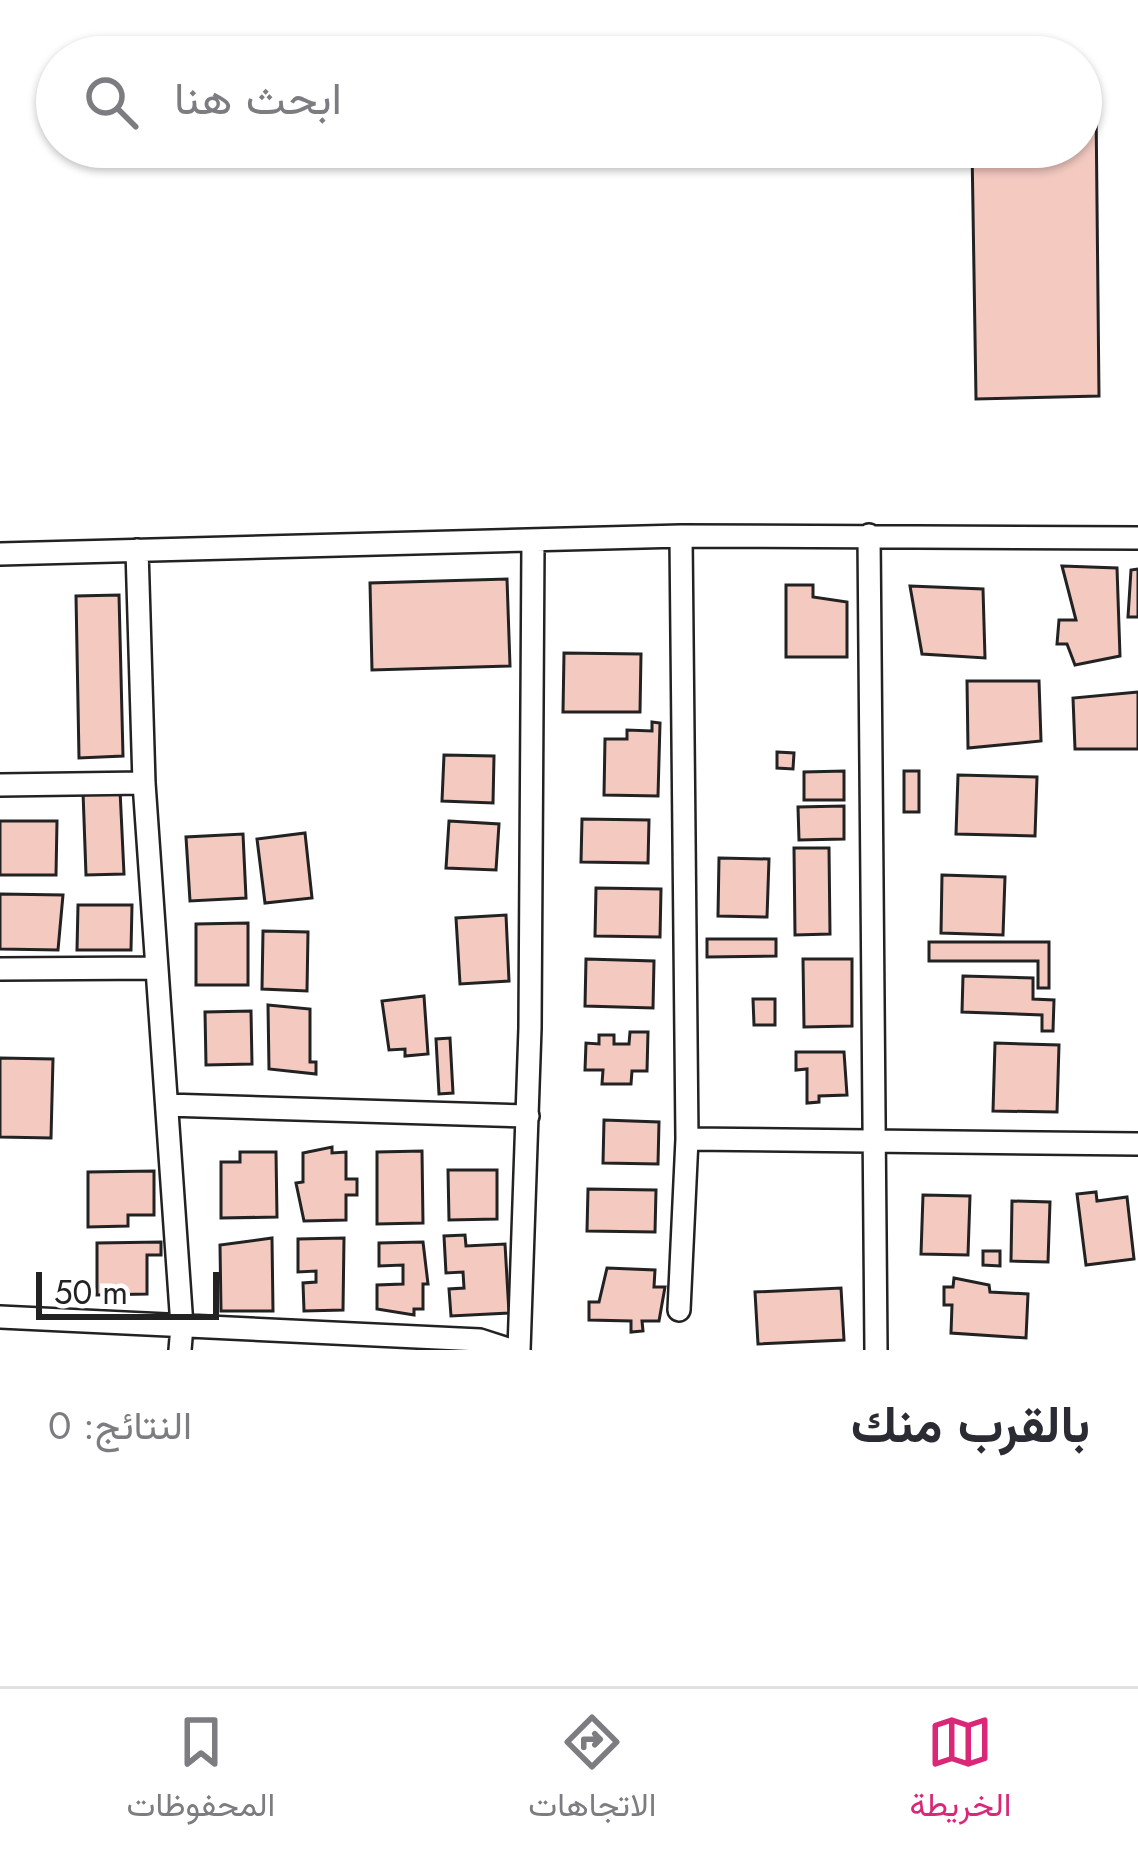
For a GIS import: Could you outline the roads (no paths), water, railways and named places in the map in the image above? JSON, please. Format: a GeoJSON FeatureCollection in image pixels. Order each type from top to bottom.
{"type":"FeatureCollection","features":[{"type":"Feature","properties":{"kind":"street"},"geometry":{"type":"LineString","coordinates":[[869,535],[876,1350]]}},
{"type":"Feature","properties":{"kind":"street"},"geometry":{"type":"LineString","coordinates":[[679,1310],[687,1139],[681,536]]}},
{"type":"Feature","properties":{"kind":"street"},"geometry":{"type":"LineString","coordinates":[[0,554],[681,536],[1138,538]]}},
{"type":"Feature","properties":{"kind":"street"},"geometry":{"type":"LineString","coordinates":[[0,1317],[480,1340],[515,1350],[528,1116],[533,542]]}},
{"type":"Feature","properties":{"kind":"street"},"geometry":{"type":"LineString","coordinates":[[136,550],[143,783],[180,1350]]}},
{"type":"Feature","properties":{"kind":"street"},"geometry":{"type":"LineString","coordinates":[[0,785],[143,783]]}},
{"type":"Feature","properties":{"kind":"street"},"geometry":{"type":"LineString","coordinates":[[0,969],[157,968]]}},
{"type":"Feature","properties":{"kind":"street"},"geometry":{"type":"LineString","coordinates":[[167,1105],[528,1116]]}},
{"type":"Feature","properties":{"kind":"street"},"geometry":{"type":"LineString","coordinates":[[687,1139],[1138,1144]]}}]}
